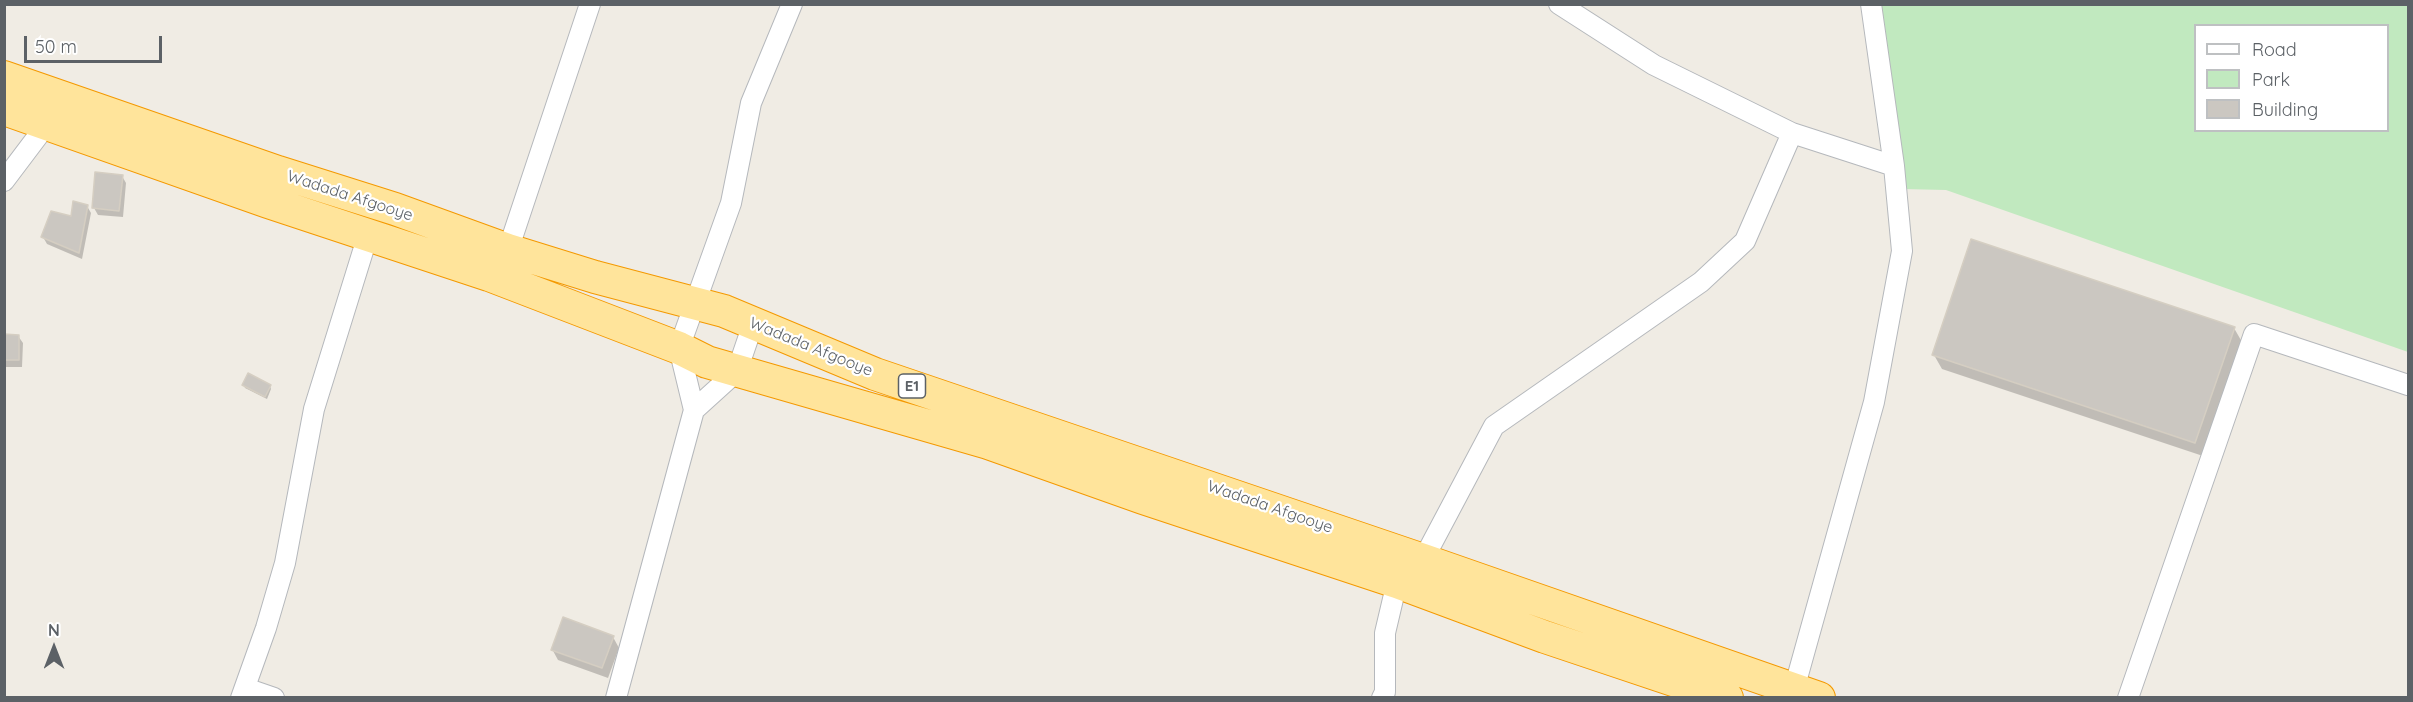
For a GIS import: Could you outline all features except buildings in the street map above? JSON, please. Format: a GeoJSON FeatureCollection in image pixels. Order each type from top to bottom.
{"type":"FeatureCollection","features":[{"type":"Feature","properties":{"kind":"highway","name":"Wadada Afgooye"},"geometry":{"type":"LineString","coordinates":[[4,77],[267,169],[395,209],[508,250],[595,277],[724,311],[875,374],[1807,693]]}},
{"type":"Feature","properties":{"kind":"highway","name":"Wadada Afgooye"},"geometry":{"type":"LineString","coordinates":[[4,109],[268,202],[530,289],[680,348],[708,362],[988,443],[1154,502],[1397,582],[1545,637],[1727,698]]}},
{"type":"Feature","properties":{"kind":"street"},"geometry":{"type":"LineString","coordinates":[[508,250],[590,4]]}},
{"type":"Feature","properties":{"kind":"street"},"geometry":{"type":"LineString","coordinates":[[616,698],[694,410],[680,348],[731,203],[751,103],[792,4]]}},
{"type":"Feature","properties":{"kind":"street"},"geometry":{"type":"LineString","coordinates":[[1559,4],[1654,65],[1792,133],[1894,166]]}},
{"type":"Feature","properties":{"kind":"street"},"geometry":{"type":"LineString","coordinates":[[1807,693],[1874,402],[1902,251],[1894,166],[1871,4]]}},
{"type":"Feature","properties":{"kind":"street"},"geometry":{"type":"LineString","coordinates":[[4,181],[47,124]]}},
{"type":"Feature","properties":{"kind":"street"},"geometry":{"type":"LineString","coordinates":[[1423,560],[1494,426],[1701,282],[1745,241],[1792,133]]}},
{"type":"Feature","properties":{"kind":"street"},"geometry":{"type":"LineString","coordinates":[[274,698],[243,692],[266,628],[285,563],[314,409],[368,235]]}},
{"type":"Feature","properties":{"kind":"street"},"geometry":{"type":"LineString","coordinates":[[694,410],[737,371],[753,324]]}},
{"type":"Feature","properties":{"kind":"street"},"geometry":{"type":"LineString","coordinates":[[2128,698],[2254,334],[2409,385]]}},
{"type":"Feature","properties":{"kind":"street"},"geometry":{"type":"LineString","coordinates":[[1382,698],[1384,692],[1384,633],[1397,582]]}},
{"type":"Feature","properties":{"kind":"green space"},"geometry":{"type":"Polygon","coordinates":[[[1876,5],[2408,5],[2408,352],[1946,190],[1902,189],[1876,5]]]}}]}
